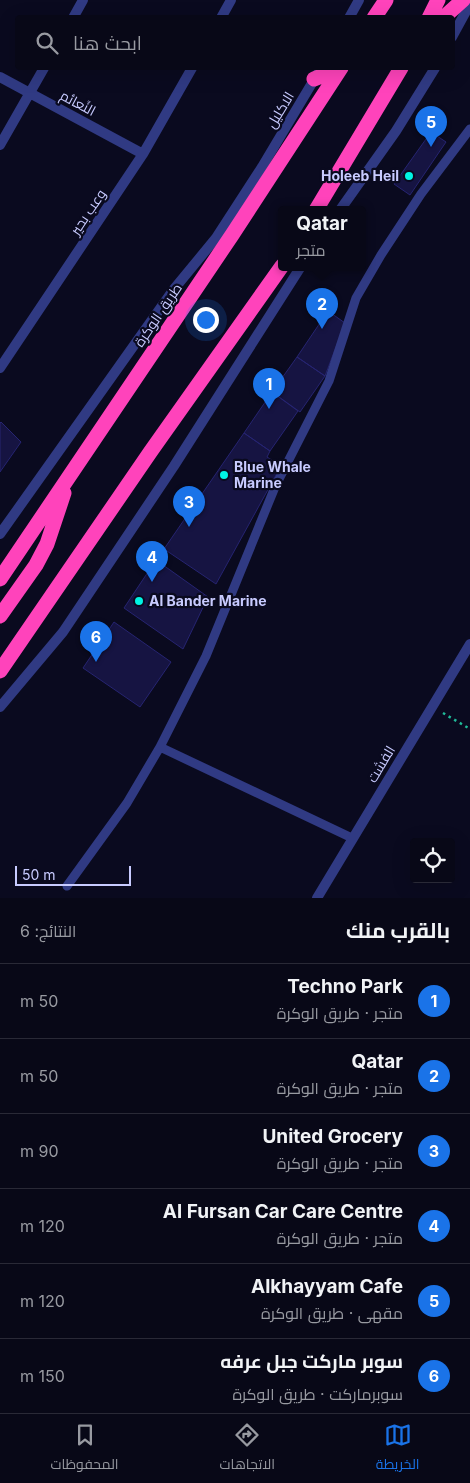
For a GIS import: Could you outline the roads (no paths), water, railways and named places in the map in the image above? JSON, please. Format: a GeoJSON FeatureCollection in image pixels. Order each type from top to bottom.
{"type":"FeatureCollection","features":[{"type":"Feature","properties":{"kind":"highway"},"geometry":{"type":"LineString","coordinates":[[376,15],[386,0]]}},
{"type":"Feature","properties":{"kind":"highway"},"geometry":{"type":"LineString","coordinates":[[430,15],[438,0]]}},
{"type":"Feature","properties":{"kind":"highway"},"geometry":{"type":"LineString","coordinates":[[446,15],[463,0]]}},
{"type":"Feature","properties":{"kind":"highway"},"geometry":{"type":"LineString","coordinates":[[318,73],[332,70]]}},
{"type":"Feature","properties":{"kind":"highway","name":"طريق الوكرة"},"geometry":{"type":"LineString","coordinates":[[0,580],[232,235],[340,70]]}},
{"type":"Feature","properties":{"kind":"highway"},"geometry":{"type":"LineString","coordinates":[[318,206],[400,70]]}},
{"type":"Feature","properties":{"kind":"highway"},"geometry":{"type":"LineString","coordinates":[[0,671],[151,451],[278,271]]}},
{"type":"Feature","properties":{"kind":"highway"},"geometry":{"type":"LineString","coordinates":[[0,616],[36,565],[47,544],[68,478]]}},
{"type":"Feature","properties":{"kind":"street"},"geometry":{"type":"LineString","coordinates":[[75,15],[83,0]]}},
{"type":"Feature","properties":{"kind":"street"},"geometry":{"type":"LineString","coordinates":[[223,15],[231,0]]}},
{"type":"Feature","properties":{"kind":"street"},"geometry":{"type":"LineString","coordinates":[[351,15],[359,0]]}},
{"type":"Feature","properties":{"kind":"street"},"geometry":{"type":"LineString","coordinates":[[455,32],[470,4]]}},
{"type":"Feature","properties":{"kind":"street"},"geometry":{"type":"LineString","coordinates":[[0,145],[43,70]]}},
{"type":"Feature","properties":{"kind":"street","name":"وعب بحير"},"geometry":{"type":"LineString","coordinates":[[0,368],[143,154],[191,70]]}},
{"type":"Feature","properties":{"kind":"street"},"geometry":{"type":"LineString","coordinates":[[343,206],[396,131],[434,70]]}},
{"type":"Feature","properties":{"kind":"street","name":"الاكليل"},"geometry":{"type":"LineString","coordinates":[[262,167],[318,73]]}},
{"type":"Feature","properties":{"kind":"street","name":"النًعائم"},"geometry":{"type":"LineString","coordinates":[[0,76],[143,154]]}},
{"type":"Feature","properties":{"kind":"street","name":"طريق الوكرة"},"geometry":{"type":"LineString","coordinates":[[0,534],[174,289],[216,238],[262,167]]}},
{"type":"Feature","properties":{"kind":"street"},"geometry":{"type":"LineString","coordinates":[[0,707],[63,632],[174,466],[298,271]]}},
{"type":"Feature","properties":{"kind":"street","name":"الفشت"},"geometry":{"type":"LineString","coordinates":[[317,898],[470,644]]}},
{"type":"Feature","properties":{"kind":"lane"},"geometry":{"type":"LineString","coordinates":[[67,886],[127,803],[160,747],[206,656],[275,487],[329,381],[356,298],[381,255],[421,194],[470,129]]}},
{"type":"Feature","properties":{"kind":"lane"},"geometry":{"type":"LineString","coordinates":[[160,747],[352,838]]}},
{"type":"Feature","properties":{"kind":"place","name":"Alkhayyam Cafe"},"geometry":{"type":"Point","coordinates":[431,147]}},
{"type":"Feature","properties":{"kind":"place","name":"Holeeb Heil"},"geometry":{"type":"Point","coordinates":[409,176]}},
{"type":"Feature","properties":{"kind":"place","name":"Qatar"},"geometry":{"type":"Point","coordinates":[322,329]}},
{"type":"Feature","properties":{"kind":"place","name":"Techno Park"},"geometry":{"type":"Point","coordinates":[269,409]}},
{"type":"Feature","properties":{"kind":"place","name":"Blue Whale Marine"},"geometry":{"type":"Point","coordinates":[224,475]}},
{"type":"Feature","properties":{"kind":"place","name":"United Grocery"},"geometry":{"type":"Point","coordinates":[189,527]}},
{"type":"Feature","properties":{"kind":"place","name":"Al Fursan Car Care Centre"},"geometry":{"type":"Point","coordinates":[152,582]}},
{"type":"Feature","properties":{"kind":"place","name":"Al Bander Marine"},"geometry":{"type":"Point","coordinates":[139,601]}},
{"type":"Feature","properties":{"kind":"place","name":"سوبر ماركت جبل عرفه"},"geometry":{"type":"Point","coordinates":[96,662]}}]}
